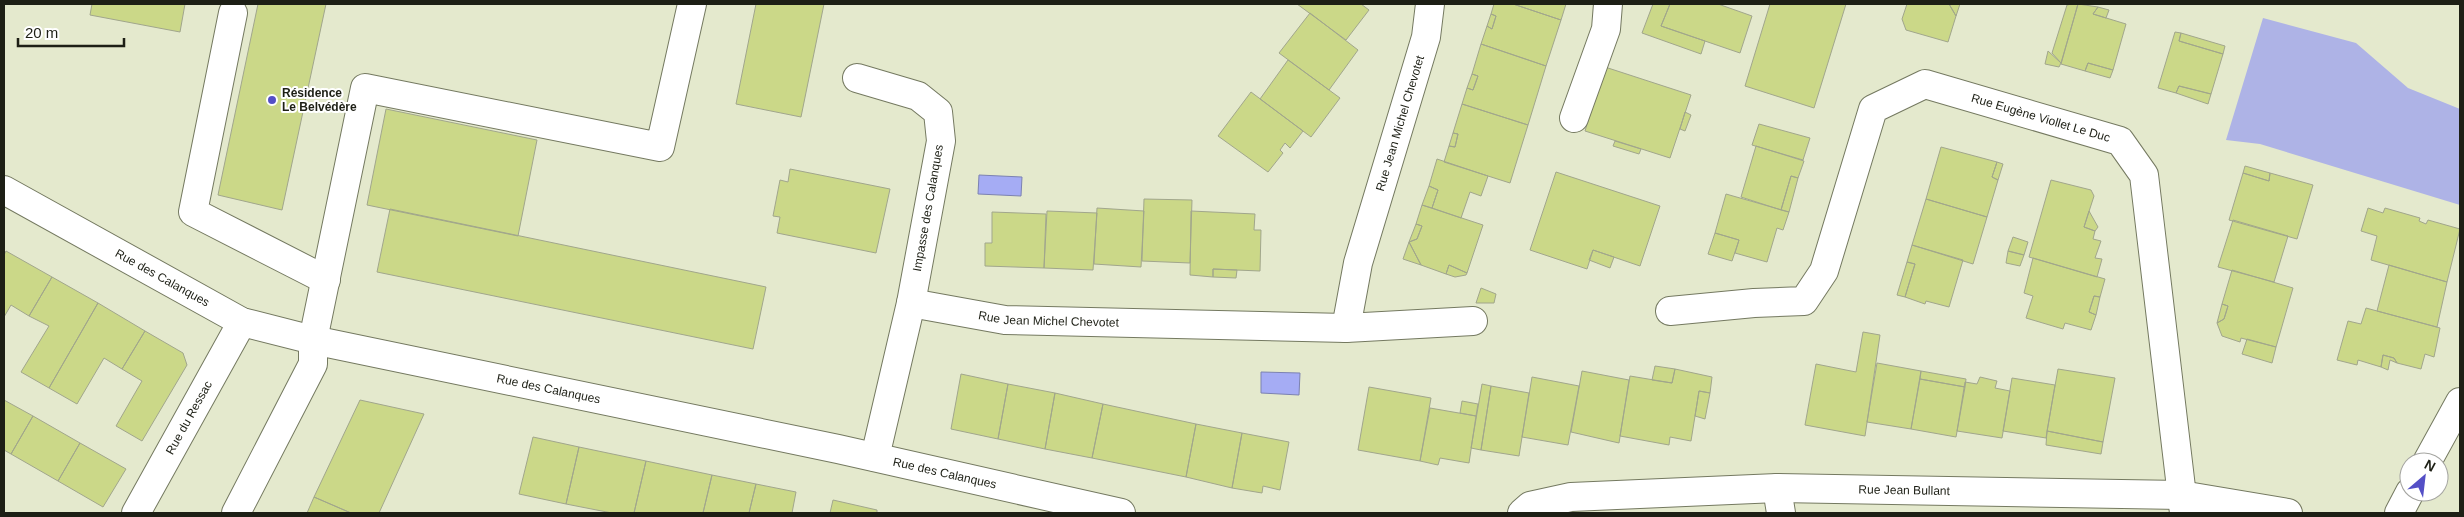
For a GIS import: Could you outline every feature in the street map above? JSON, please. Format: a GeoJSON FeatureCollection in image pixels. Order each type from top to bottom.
{"type":"FeatureCollection","features":[{"type":"Feature","properties":{"kind":"street"},"geometry":{"type":"LineString","coordinates":[[236,513],[313,364],[313,340],[365,88],[660,147],[692,4]]}},
{"type":"Feature","properties":{"kind":"street","name":"Rue Jean Michel Chevotet"},"geometry":{"type":"LineString","coordinates":[[1346,328],[1358,263],[1426,37],[1430,4]]}},
{"type":"Feature","properties":{"kind":"street"},"geometry":{"type":"LineString","coordinates":[[1574,118],[1606,29],[1608,4]]}},
{"type":"Feature","properties":{"kind":"street"},"geometry":{"type":"LineString","coordinates":[[233,13],[193,212],[326,280]]}},
{"type":"Feature","properties":{"kind":"street","name":"Impasse des Calanques"},"geometry":{"type":"LineString","coordinates":[[857,78],[918,96],[938,112],[941,141],[911,303]]}},
{"type":"Feature","properties":{"kind":"street","name":"Rue Eugène Viollet Le Duc"},"geometry":{"type":"LineString","coordinates":[[1670,311],[1754,303],[1804,302],[1824,271],[1873,109],[1925,84],[2120,141],[2144,175],[2183,504]]}},
{"type":"Feature","properties":{"kind":"street","name":"Rue des Calanques"},"geometry":{"type":"LineString","coordinates":[[4,190],[242,322],[313,340],[875,457],[1121,513]]}},
{"type":"Feature","properties":{"kind":"street"},"geometry":{"type":"LineString","coordinates":[[875,457],[911,303]]}},
{"type":"Feature","properties":{"kind":"street","name":"Rue Jean Michel Chevotet"},"geometry":{"type":"LineString","coordinates":[[911,303],[1005,320],[1346,328],[1473,320]]}},
{"type":"Feature","properties":{"kind":"street","name":"Rue du Ressac"},"geometry":{"type":"LineString","coordinates":[[136,513],[242,322]]}},
{"type":"Feature","properties":{"kind":"street"},"geometry":{"type":"LineString","coordinates":[[2432,452],[2460,402]]}},
{"type":"Feature","properties":{"kind":"street","name":"Rue Jean Bullant"},"geometry":{"type":"LineString","coordinates":[[1522,513],[1530,506],[1572,497],[1780,501],[2183,504],[2288,513]]}},
{"type":"Feature","properties":{"kind":"shaded area"},"geometry":{"type":"Polygon","coordinates":[[[2263,18],[2356,43],[2408,88],[2460,109],[2460,205],[2260,144],[2226,140],[2263,18]]]}},
{"type":"Feature","properties":{"kind":"shaded area"},"geometry":{"type":"Polygon","coordinates":[[[979,175],[1022,177],[1021,196],[978,194],[979,175]]]}},
{"type":"Feature","properties":{"kind":"shaded area"},"geometry":{"type":"Polygon","coordinates":[[[1261,372],[1300,373],[1299,395],[1261,393],[1261,372]]]}},
{"type":"Feature","properties":{"kind":"building"},"geometry":{"type":"Polygon","coordinates":[[[92,4],[185,4],[180,32],[90,15],[92,4]]]}},
{"type":"Feature","properties":{"kind":"building","name":"Résidence Le Belvédère"},"geometry":{"type":"Polygon","coordinates":[[[258,4],[326,4],[282,210],[218,195],[258,4]]]}},
{"type":"Feature","properties":{"kind":"building"},"geometry":{"type":"Polygon","coordinates":[[[756,4],[824,4],[801,117],[736,104],[756,4]]]}},
{"type":"Feature","properties":{"kind":"building"},"geometry":{"type":"Polygon","coordinates":[[[1297,4],[1361,4],[1369,10],[1346,40],[1297,4]]]}},
{"type":"Feature","properties":{"kind":"building"},"geometry":{"type":"Polygon","coordinates":[[[1494,4],[1513,4],[1561,20],[1546,66],[1481,44],[1487,26],[1492,29],[1496,16],[1491,14],[1494,4]]]}},
{"type":"Feature","properties":{"kind":"building"},"geometry":{"type":"Polygon","coordinates":[[[1513,4],[1566,4],[1561,20],[1513,4]]]}},
{"type":"Feature","properties":{"kind":"building"},"geometry":{"type":"Polygon","coordinates":[[[1653,4],[1670,4],[1661,26],[1705,41],[1701,54],[1642,33],[1653,4]]]}},
{"type":"Feature","properties":{"kind":"building"},"geometry":{"type":"Polygon","coordinates":[[[1670,4],[1718,4],[1752,16],[1740,53],[1661,26],[1670,4]]]}},
{"type":"Feature","properties":{"kind":"building"},"geometry":{"type":"Polygon","coordinates":[[[1770,4],[1846,4],[1814,108],[1745,86],[1770,4]]]}},
{"type":"Feature","properties":{"kind":"building"},"geometry":{"type":"Polygon","coordinates":[[[1907,4],[1949,4],[1956,16],[1948,42],[1906,30],[1902,19],[1907,4]]]}},
{"type":"Feature","properties":{"kind":"building"},"geometry":{"type":"Polygon","coordinates":[[[1949,4],[1960,4],[1956,16],[1949,4]]]}},
{"type":"Feature","properties":{"kind":"building"},"geometry":{"type":"Polygon","coordinates":[[[2078,4],[2061,63],[2052,53],[2067,5],[2078,4]]]}},
{"type":"Feature","properties":{"kind":"building"},"geometry":{"type":"Polygon","coordinates":[[[2078,4],[2098,7],[2093,14],[2126,24],[2113,70],[2088,63],[2085,71],[2061,64],[2078,4]]]}},
{"type":"Feature","properties":{"kind":"building"},"geometry":{"type":"Polygon","coordinates":[[[2098,7],[2109,10],[2106,18],[2093,14],[2098,7]]]}},
{"type":"Feature","properties":{"kind":"building"},"geometry":{"type":"Polygon","coordinates":[[[1310,13],[1358,50],[1329,90],[1279,53],[1310,13]]]}},
{"type":"Feature","properties":{"kind":"building"},"geometry":{"type":"Polygon","coordinates":[[[1491,14],[1496,16],[1492,29],[1487,26],[1491,14]]]}},
{"type":"Feature","properties":{"kind":"building"},"geometry":{"type":"Polygon","coordinates":[[[2175,32],[2181,33],[2179,41],[2223,54],[2211,94],[2179,86],[2176,93],[2158,88],[2175,32]]]}},
{"type":"Feature","properties":{"kind":"building"},"geometry":{"type":"Polygon","coordinates":[[[2181,33],[2225,46],[2223,54],[2179,41],[2181,33]]]}},
{"type":"Feature","properties":{"kind":"building"},"geometry":{"type":"Polygon","coordinates":[[[1481,44],[1546,66],[1528,125],[1462,104],[1467,88],[1473,90],[1478,76],[1472,74],[1481,44]]]}},
{"type":"Feature","properties":{"kind":"building"},"geometry":{"type":"Polygon","coordinates":[[[2048,51],[2061,63],[2059,67],[2045,64],[2048,51]]]}},
{"type":"Feature","properties":{"kind":"building"},"geometry":{"type":"Polygon","coordinates":[[[1288,60],[1340,98],[1311,137],[1260,99],[1288,60]]]}},
{"type":"Feature","properties":{"kind":"building"},"geometry":{"type":"Polygon","coordinates":[[[2088,63],[2113,70],[2110,78],[2085,71],[2088,63]]]}},
{"type":"Feature","properties":{"kind":"building"},"geometry":{"type":"Polygon","coordinates":[[[1605,67],[1691,95],[1670,158],[1585,131],[1605,67]]]}},
{"type":"Feature","properties":{"kind":"building"},"geometry":{"type":"Polygon","coordinates":[[[1472,74],[1478,76],[1473,90],[1467,88],[1472,74]]]}},
{"type":"Feature","properties":{"kind":"building"},"geometry":{"type":"Polygon","coordinates":[[[2179,86],[2211,94],[2208,104],[2176,93],[2179,86]]]}},
{"type":"Feature","properties":{"kind":"building"},"geometry":{"type":"Polygon","coordinates":[[[1251,92],[1303,131],[1290,148],[1285,143],[1280,150],[1283,153],[1268,172],[1218,136],[1251,92]]]}},
{"type":"Feature","properties":{"kind":"building"},"geometry":{"type":"Polygon","coordinates":[[[1462,104],[1528,125],[1510,183],[1444,162],[1449,146],[1455,147],[1458,134],[1453,133],[1462,104]]]}},
{"type":"Feature","properties":{"kind":"building"},"geometry":{"type":"Polygon","coordinates":[[[386,109],[537,140],[518,236],[367,205],[386,109]]]}},
{"type":"Feature","properties":{"kind":"building"},"geometry":{"type":"Polygon","coordinates":[[[1685,112],[1691,115],[1685,131],[1680,129],[1685,112]]]}},
{"type":"Feature","properties":{"kind":"building"},"geometry":{"type":"Polygon","coordinates":[[[1759,124],[1810,138],[1803,160],[1752,145],[1759,124]]]}},
{"type":"Feature","properties":{"kind":"building"},"geometry":{"type":"Polygon","coordinates":[[[1453,133],[1458,134],[1455,147],[1449,146],[1453,133]]]}},
{"type":"Feature","properties":{"kind":"building"},"geometry":{"type":"Polygon","coordinates":[[[1615,141],[1641,149],[1639,154],[1613,146],[1615,141]]]}},
{"type":"Feature","properties":{"kind":"building"},"geometry":{"type":"Polygon","coordinates":[[[1756,146],[1804,161],[1798,178],[1791,176],[1781,210],[1741,197],[1756,146]]]}},
{"type":"Feature","properties":{"kind":"building"},"geometry":{"type":"Polygon","coordinates":[[[1941,147],[1997,162],[1992,177],[1998,180],[1987,217],[1926,199],[1941,147]]]}},
{"type":"Feature","properties":{"kind":"building"},"geometry":{"type":"Polygon","coordinates":[[[1437,159],[1488,176],[1481,196],[1470,192],[1461,218],[1432,208],[1438,190],[1429,186],[1437,159]]]}},
{"type":"Feature","properties":{"kind":"building"},"geometry":{"type":"Polygon","coordinates":[[[1997,162],[2003,164],[1998,180],[1992,177],[1997,162]]]}},
{"type":"Feature","properties":{"kind":"building"},"geometry":{"type":"Polygon","coordinates":[[[2245,166],[2270,173],[2269,181],[2243,173],[2245,166]]]}},
{"type":"Feature","properties":{"kind":"building"},"geometry":{"type":"Polygon","coordinates":[[[790,169],[890,189],[876,253],[777,233],[780,217],[773,216],[780,180],[788,182],[790,169]]]}},
{"type":"Feature","properties":{"kind":"building"},"geometry":{"type":"Polygon","coordinates":[[[1556,172],[1660,206],[1640,266],[1593,250],[1587,269],[1530,250],[1556,172]]]}},
{"type":"Feature","properties":{"kind":"building"},"geometry":{"type":"Polygon","coordinates":[[[2243,173],[2269,181],[2270,173],[2313,185],[2297,239],[2229,220],[2243,173]]]}},
{"type":"Feature","properties":{"kind":"building"},"geometry":{"type":"Polygon","coordinates":[[[1791,176],[1798,178],[1789,212],[1781,210],[1791,176]]]}},
{"type":"Feature","properties":{"kind":"building"},"geometry":{"type":"Polygon","coordinates":[[[2051,180],[2091,190],[2094,196],[2084,227],[2095,231],[2093,239],[2101,241],[2095,258],[2102,259],[2097,277],[2029,257],[2051,180]]]}},
{"type":"Feature","properties":{"kind":"building"},"geometry":{"type":"Polygon","coordinates":[[[1429,186],[1438,190],[1432,208],[1422,205],[1429,186]]]}},
{"type":"Feature","properties":{"kind":"building"},"geometry":{"type":"Polygon","coordinates":[[[1726,194],[1789,212],[1783,230],[1777,228],[1767,262],[1735,253],[1739,240],[1715,233],[1726,194]]]}},
{"type":"Feature","properties":{"kind":"building"},"geometry":{"type":"Polygon","coordinates":[[[1144,199],[1192,200],[1190,263],[1142,261],[1144,199]]]}},
{"type":"Feature","properties":{"kind":"building"},"geometry":{"type":"Polygon","coordinates":[[[1926,199],[1987,217],[1973,264],[1912,245],[1926,199]]]}},
{"type":"Feature","properties":{"kind":"building"},"geometry":{"type":"Polygon","coordinates":[[[1422,205],[1483,225],[1467,273],[1449,265],[1446,274],[1421,265],[1409,242],[1417,239],[1422,226],[1416,224],[1422,205]]]}},
{"type":"Feature","properties":{"kind":"building"},"geometry":{"type":"Polygon","coordinates":[[[1097,208],[1144,211],[1141,267],[1094,264],[1097,208]]]}},
{"type":"Feature","properties":{"kind":"building"},"geometry":{"type":"Polygon","coordinates":[[[2368,208],[2383,213],[2385,208],[2420,218],[2419,221],[2426,224],[2428,220],[2460,229],[2447,282],[2371,260],[2377,236],[2361,231],[2368,208]]]}},
{"type":"Feature","properties":{"kind":"building"},"geometry":{"type":"Polygon","coordinates":[[[390,209],[766,287],[753,349],[377,272],[390,209]]]}},
{"type":"Feature","properties":{"kind":"building"},"geometry":{"type":"Polygon","coordinates":[[[1047,211],[1097,213],[1093,270],[1044,268],[1047,211]]]}},
{"type":"Feature","properties":{"kind":"building"},"geometry":{"type":"Polygon","coordinates":[[[1191,211],[1255,214],[1254,230],[1261,230],[1260,271],[1213,269],[1213,277],[1190,275],[1191,211]]]}},
{"type":"Feature","properties":{"kind":"building"},"geometry":{"type":"Polygon","coordinates":[[[2089,211],[2098,227],[2095,231],[2084,227],[2089,211]]]}},
{"type":"Feature","properties":{"kind":"building"},"geometry":{"type":"Polygon","coordinates":[[[992,212],[1046,214],[1044,268],[985,266],[985,243],[992,243],[992,212]]]}},
{"type":"Feature","properties":{"kind":"building"},"geometry":{"type":"Polygon","coordinates":[[[2233,220],[2288,236],[2274,282],[2218,267],[2233,220]]]}},
{"type":"Feature","properties":{"kind":"building"},"geometry":{"type":"Polygon","coordinates":[[[1416,224],[1422,226],[1417,239],[1409,242],[1416,224]]]}},
{"type":"Feature","properties":{"kind":"building"},"geometry":{"type":"Polygon","coordinates":[[[1715,233],[1739,240],[1732,261],[1708,254],[1715,233]]]}},
{"type":"Feature","properties":{"kind":"building"},"geometry":{"type":"Polygon","coordinates":[[[2013,237],[2028,242],[2024,255],[2008,251],[2013,237]]]}},
{"type":"Feature","properties":{"kind":"building"},"geometry":{"type":"Polygon","coordinates":[[[1409,242],[1421,265],[1403,259],[1409,242]]]}},
{"type":"Feature","properties":{"kind":"building"},"geometry":{"type":"Polygon","coordinates":[[[1912,245],[1963,260],[1949,307],[1926,301],[1925,304],[1905,297],[1915,264],[1907,262],[1912,245]]]}},
{"type":"Feature","properties":{"kind":"building"},"geometry":{"type":"Polygon","coordinates":[[[1593,250],[1614,257],[1610,268],[1589,260],[1593,250]]]}},
{"type":"Feature","properties":{"kind":"building"},"geometry":{"type":"Polygon","coordinates":[[[6,251],[52,277],[29,316],[11,305],[4,317],[4,255],[6,251]]]}},
{"type":"Feature","properties":{"kind":"building"},"geometry":{"type":"Polygon","coordinates":[[[2008,251],[2024,255],[2020,266],[2006,263],[2008,251]]]}},
{"type":"Feature","properties":{"kind":"building"},"geometry":{"type":"Polygon","coordinates":[[[2033,258],[2105,279],[2100,297],[2094,296],[2089,312],[2096,315],[2091,330],[2065,323],[2063,329],[2026,318],[2033,296],[2024,293],[2033,258]]]}},
{"type":"Feature","properties":{"kind":"building"},"geometry":{"type":"Polygon","coordinates":[[[1907,262],[1915,264],[1905,297],[1897,295],[1907,262]]]}},
{"type":"Feature","properties":{"kind":"building"},"geometry":{"type":"Polygon","coordinates":[[[1449,265],[1467,273],[1466,275],[1455,277],[1446,274],[1449,265]]]}},
{"type":"Feature","properties":{"kind":"building"},"geometry":{"type":"Polygon","coordinates":[[[2389,265],[2447,282],[2437,327],[2377,311],[2389,265]]]}},
{"type":"Feature","properties":{"kind":"building"},"geometry":{"type":"Polygon","coordinates":[[[1213,269],[1237,270],[1236,278],[1213,277],[1213,269]]]}},
{"type":"Feature","properties":{"kind":"building"},"geometry":{"type":"Polygon","coordinates":[[[2232,270],[2293,288],[2276,347],[2241,338],[2240,342],[2222,336],[2217,323],[2224,319],[2228,306],[2222,304],[2232,270]]]}},
{"type":"Feature","properties":{"kind":"building"},"geometry":{"type":"Polygon","coordinates":[[[52,277],[98,303],[49,388],[21,372],[49,326],[29,316],[52,277]]]}},
{"type":"Feature","properties":{"kind":"building"},"geometry":{"type":"Polygon","coordinates":[[[1481,288],[1496,294],[1494,303],[1476,303],[1481,288]]]}},
{"type":"Feature","properties":{"kind":"building"},"geometry":{"type":"Polygon","coordinates":[[[2094,296],[2100,297],[2096,315],[2089,312],[2094,296]]]}},
{"type":"Feature","properties":{"kind":"building"},"geometry":{"type":"Polygon","coordinates":[[[98,303],[145,331],[122,369],[104,358],[77,404],[49,388],[98,303]]]}},
{"type":"Feature","properties":{"kind":"building"},"geometry":{"type":"Polygon","coordinates":[[[2222,304],[2228,306],[2224,319],[2217,323],[2222,304]]]}},
{"type":"Feature","properties":{"kind":"building"},"geometry":{"type":"Polygon","coordinates":[[[2366,308],[2440,328],[2434,357],[2425,354],[2421,369],[2397,363],[2394,358],[2383,355],[2381,367],[2358,360],[2357,365],[2337,360],[2348,321],[2361,324],[2366,308]]]}},
{"type":"Feature","properties":{"kind":"building"},"geometry":{"type":"Polygon","coordinates":[[[145,331],[183,353],[187,365],[142,441],[116,426],[142,381],[122,369],[145,331]]]}},
{"type":"Feature","properties":{"kind":"building"},"geometry":{"type":"Polygon","coordinates":[[[1863,332],[1880,335],[1865,436],[1805,425],[1816,364],[1856,372],[1863,332]]]}},
{"type":"Feature","properties":{"kind":"building"},"geometry":{"type":"Polygon","coordinates":[[[2247,339],[2276,347],[2272,363],[2242,354],[2247,339]]]}},
{"type":"Feature","properties":{"kind":"building"},"geometry":{"type":"Polygon","coordinates":[[[2383,355],[2394,358],[2397,363],[2390,360],[2388,370],[2381,367],[2383,355]]]}},
{"type":"Feature","properties":{"kind":"building"},"geometry":{"type":"Polygon","coordinates":[[[1877,363],[1921,371],[1911,429],[1867,422],[1877,363]]]}},
{"type":"Feature","properties":{"kind":"building"},"geometry":{"type":"Polygon","coordinates":[[[1655,366],[1675,369],[1672,383],[1652,380],[1655,366]]]}},
{"type":"Feature","properties":{"kind":"building"},"geometry":{"type":"Polygon","coordinates":[[[1675,369],[1712,377],[1710,393],[1699,391],[1691,441],[1670,437],[1669,445],[1620,436],[1630,376],[1672,383],[1675,369]]]}},
{"type":"Feature","properties":{"kind":"building"},"geometry":{"type":"Polygon","coordinates":[[[2058,369],[2115,378],[2103,442],[2047,431],[2058,369]]]}},
{"type":"Feature","properties":{"kind":"building"},"geometry":{"type":"Polygon","coordinates":[[[1582,371],[1629,380],[1619,443],[1571,432],[1582,371]]]}},
{"type":"Feature","properties":{"kind":"building"},"geometry":{"type":"Polygon","coordinates":[[[1921,371],[1966,379],[1965,387],[1920,379],[1921,371]]]}},
{"type":"Feature","properties":{"kind":"building"},"geometry":{"type":"Polygon","coordinates":[[[961,374],[1008,384],[998,439],[951,429],[961,374]]]}},
{"type":"Feature","properties":{"kind":"building"},"geometry":{"type":"Polygon","coordinates":[[[1532,377],[1579,386],[1568,445],[1522,437],[1532,377]]]}},
{"type":"Feature","properties":{"kind":"building"},"geometry":{"type":"Polygon","coordinates":[[[1980,377],[1997,381],[1995,388],[2010,391],[2002,438],[1957,431],[1965,382],[1977,384],[1980,377]]]}},
{"type":"Feature","properties":{"kind":"building"},"geometry":{"type":"Polygon","coordinates":[[[2012,378],[2055,385],[2046,438],[2003,431],[2012,378]]]}},
{"type":"Feature","properties":{"kind":"building"},"geometry":{"type":"Polygon","coordinates":[[[1920,379],[1965,387],[1956,437],[1911,429],[1920,379]]]}},
{"type":"Feature","properties":{"kind":"building"},"geometry":{"type":"Polygon","coordinates":[[[1008,384],[1055,393],[1045,449],[998,439],[1008,384]]]}},
{"type":"Feature","properties":{"kind":"building"},"geometry":{"type":"Polygon","coordinates":[[[1482,384],[1491,386],[1481,450],[1471,448],[1482,384]]]}},
{"type":"Feature","properties":{"kind":"building"},"geometry":{"type":"Polygon","coordinates":[[[1491,386],[1529,393],[1519,456],[1481,450],[1491,386]]]}},
{"type":"Feature","properties":{"kind":"building"},"geometry":{"type":"Polygon","coordinates":[[[1369,387],[1431,398],[1420,461],[1358,450],[1369,387]]]}},
{"type":"Feature","properties":{"kind":"building"},"geometry":{"type":"Polygon","coordinates":[[[1699,391],[1710,393],[1705,419],[1695,416],[1699,391]]]}},
{"type":"Feature","properties":{"kind":"building"},"geometry":{"type":"Polygon","coordinates":[[[1055,393],[1103,404],[1092,458],[1045,449],[1055,393]]]}},
{"type":"Feature","properties":{"kind":"building"},"geometry":{"type":"Polygon","coordinates":[[[4,400],[33,416],[11,454],[4,450],[4,400]]]}},
{"type":"Feature","properties":{"kind":"building"},"geometry":{"type":"Polygon","coordinates":[[[360,400],[424,414],[379,513],[351,513],[314,497],[360,400]]]}},
{"type":"Feature","properties":{"kind":"building"},"geometry":{"type":"Polygon","coordinates":[[[1462,401],[1478,404],[1476,416],[1460,413],[1462,401]]]}},
{"type":"Feature","properties":{"kind":"building"},"geometry":{"type":"Polygon","coordinates":[[[1103,404],[1196,424],[1186,477],[1092,458],[1103,404]]]}},
{"type":"Feature","properties":{"kind":"building"},"geometry":{"type":"Polygon","coordinates":[[[1430,408],[1476,416],[1469,463],[1440,458],[1438,465],[1420,461],[1430,408]]]}},
{"type":"Feature","properties":{"kind":"building"},"geometry":{"type":"Polygon","coordinates":[[[33,416],[80,443],[58,481],[11,454],[33,416]]]}},
{"type":"Feature","properties":{"kind":"building"},"geometry":{"type":"Polygon","coordinates":[[[1196,424],[1242,433],[1232,488],[1186,477],[1196,424]]]}},
{"type":"Feature","properties":{"kind":"building"},"geometry":{"type":"Polygon","coordinates":[[[2047,431],[2103,442],[2101,454],[2046,445],[2047,431]]]}},
{"type":"Feature","properties":{"kind":"building"},"geometry":{"type":"Polygon","coordinates":[[[1242,433],[1289,442],[1280,490],[1263,486],[1262,493],[1232,488],[1242,433]]]}},
{"type":"Feature","properties":{"kind":"building"},"geometry":{"type":"Polygon","coordinates":[[[533,437],[579,447],[566,504],[519,494],[533,437]]]}},
{"type":"Feature","properties":{"kind":"building"},"geometry":{"type":"Polygon","coordinates":[[[80,443],[126,469],[103,507],[58,481],[80,443]]]}},
{"type":"Feature","properties":{"kind":"building"},"geometry":{"type":"Polygon","coordinates":[[[579,447],[646,461],[634,513],[612,513],[566,504],[579,447]]]}},
{"type":"Feature","properties":{"kind":"building"},"geometry":{"type":"Polygon","coordinates":[[[646,461],[712,475],[703,513],[634,513],[646,461]]]}},
{"type":"Feature","properties":{"kind":"building"},"geometry":{"type":"Polygon","coordinates":[[[712,475],[756,484],[749,513],[703,513],[712,475]]]}},
{"type":"Feature","properties":{"kind":"building"},"geometry":{"type":"Polygon","coordinates":[[[756,484],[796,492],[792,513],[749,513],[756,484]]]}},
{"type":"Feature","properties":{"kind":"building"},"geometry":{"type":"Polygon","coordinates":[[[314,497],[351,513],[307,513],[314,497]]]}},
{"type":"Feature","properties":{"kind":"building"},"geometry":{"type":"Polygon","coordinates":[[[833,500],[877,510],[877,513],[830,513],[833,500]]]}},
{"type":"Feature","properties":{"kind":"place","name":"Résidence Le Belvédère"},"geometry":{"type":"Point","coordinates":[272,100]}}]}
